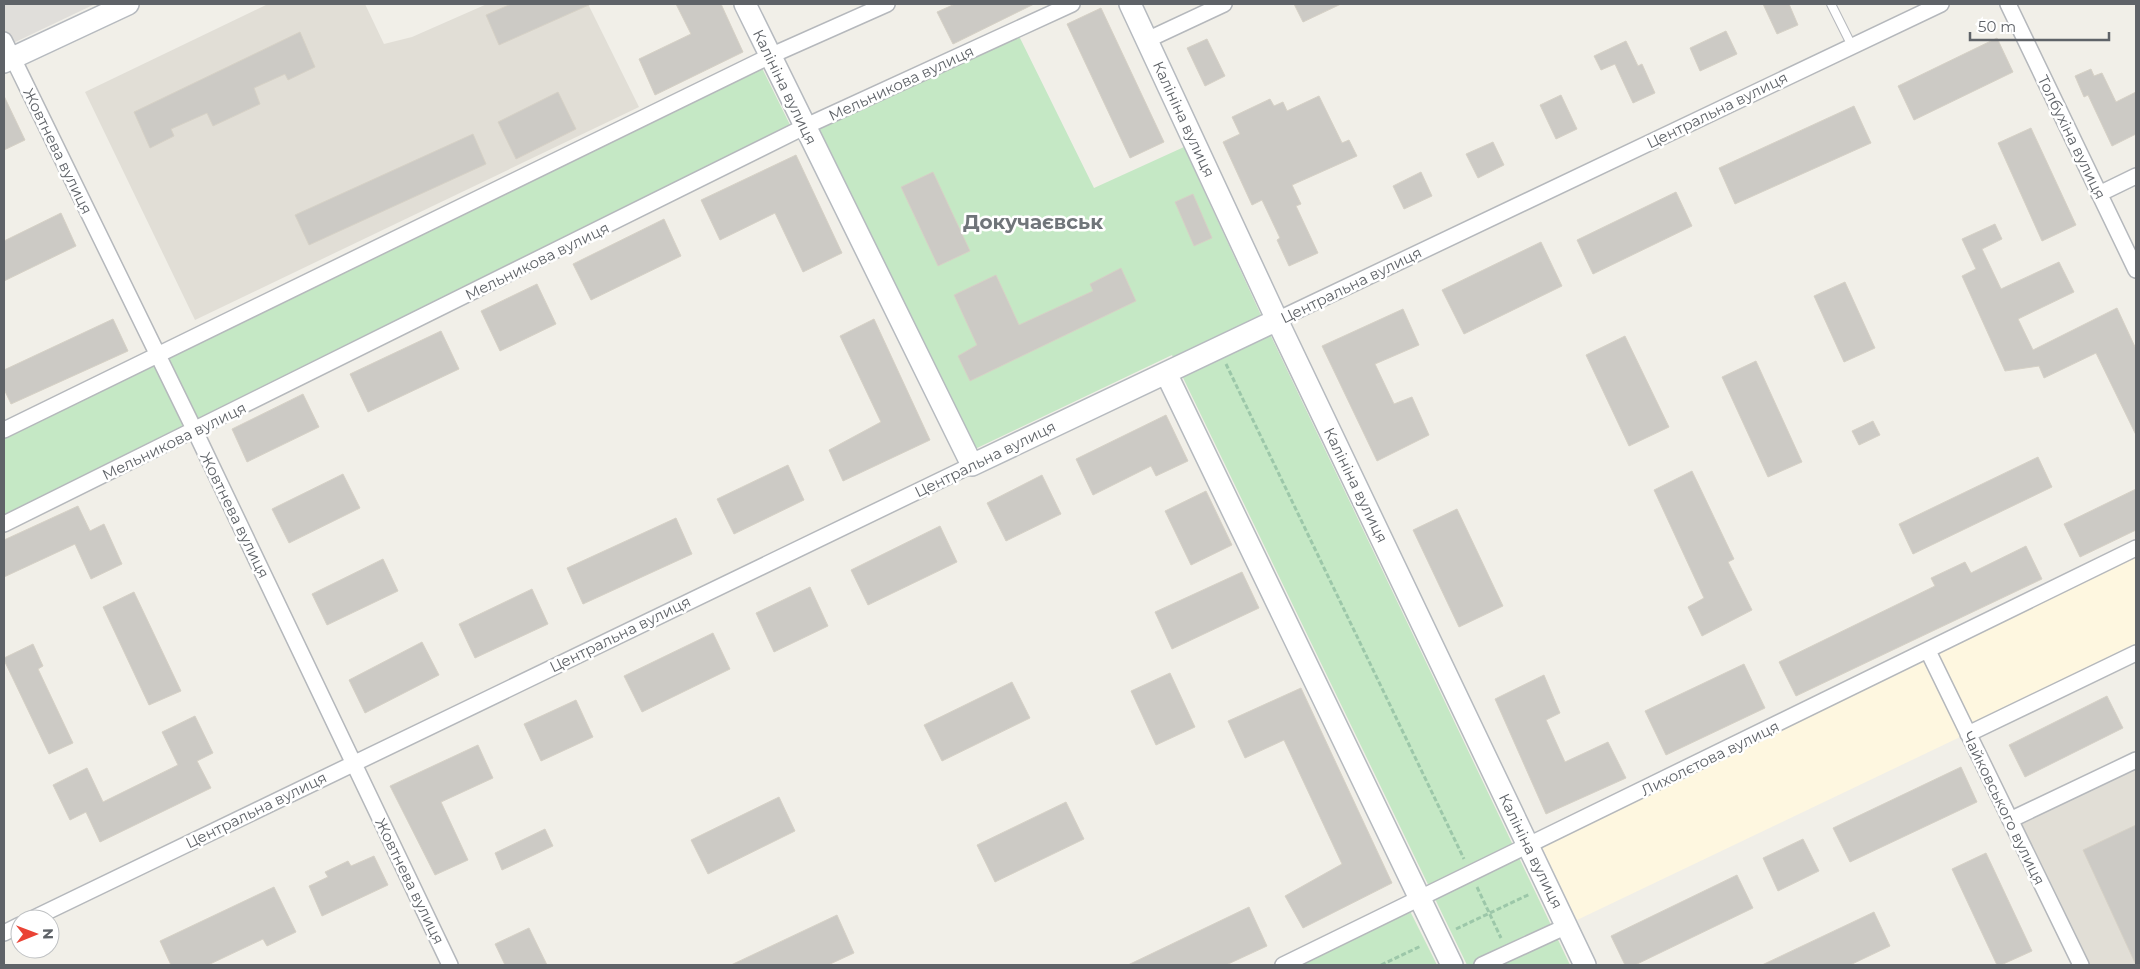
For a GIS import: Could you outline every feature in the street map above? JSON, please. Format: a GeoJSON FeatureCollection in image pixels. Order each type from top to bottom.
{"type":"FeatureCollection","features":[{"type":"Feature","properties":{"kind":"main road"},"geometry":{"type":"LineString","coordinates":[[7,54],[128,4]]}},
{"type":"Feature","properties":{"kind":"main road","name":"Калініна вулиця"},"geometry":{"type":"LineString","coordinates":[[745,4],[972,465]]}},
{"type":"Feature","properties":{"kind":"main road","name":"Калініна вулиця"},"geometry":{"type":"LineString","coordinates":[[1130,4],[1277,320],[1585,965]]}},
{"type":"Feature","properties":{"kind":"main road","name":"Центральна вулиця"},"geometry":{"type":"LineString","coordinates":[[972,465],[1277,320]]}},
{"type":"Feature","properties":{"kind":"main road"},"geometry":{"type":"LineString","coordinates":[[1166,372],[1452,965]]}},
{"type":"Feature","properties":{"kind":"street"},"geometry":{"type":"LineString","coordinates":[[4,430],[770,56],[887,4]]}},
{"type":"Feature","properties":{"kind":"street","name":"Мельникова вулиця"},"geometry":{"type":"LineString","coordinates":[[4,524],[195,431],[804,127],[1072,4]]}},
{"type":"Feature","properties":{"kind":"street"},"geometry":{"type":"LineString","coordinates":[[1147,40],[1224,4]]}},
{"type":"Feature","properties":{"kind":"street","name":"Центральна вулиця"},"geometry":{"type":"LineString","coordinates":[[1277,320],[1941,4]]}},
{"type":"Feature","properties":{"kind":"street","name":"Толбухіна вулиця"},"geometry":{"type":"LineString","coordinates":[[2008,4],[2136,270]]}},
{"type":"Feature","properties":{"kind":"street","name":"Жовтнева вулиця"},"geometry":{"type":"LineString","coordinates":[[7,54],[195,431],[450,965]]}},
{"type":"Feature","properties":{"kind":"street"},"geometry":{"type":"LineString","coordinates":[[2099,194],[2136,176]]}},
{"type":"Feature","properties":{"kind":"street","name":"Центральна вулиця"},"geometry":{"type":"LineString","coordinates":[[53,909],[972,465]]}},
{"type":"Feature","properties":{"kind":"street","name":"Лихолєтова вулиця"},"geometry":{"type":"LineString","coordinates":[[1283,965],[2136,548]]}},
{"type":"Feature","properties":{"kind":"street","name":"Чайковського вулиця"},"geometry":{"type":"LineString","coordinates":[[1928,651],[2081,965]]}},
{"type":"Feature","properties":{"kind":"street"},"geometry":{"type":"LineString","coordinates":[[1968,734],[2136,653]]}},
{"type":"Feature","properties":{"kind":"street"},"geometry":{"type":"LineString","coordinates":[[2010,820],[2136,760]]}},
{"type":"Feature","properties":{"kind":"street"},"geometry":{"type":"LineString","coordinates":[[1482,965],[1567,926]]}},
{"type":"Feature","properties":{"kind":"lane"},"geometry":{"type":"LineString","coordinates":[[1831,4],[1852,46]]}},
{"type":"Feature","properties":{"kind":"path"},"geometry":{"type":"LineString","coordinates":[[1218,348],[1509,953]]}},
{"type":"Feature","properties":{"kind":"path"},"geometry":{"type":"LineString","coordinates":[[1381,965],[1548,886]]}},
{"type":"Feature","properties":{"kind":"shaded area"},"geometry":{"type":"Polygon","coordinates":[[[4,4],[95,4],[7,46],[4,40],[4,4]]]}},
{"type":"Feature","properties":{"kind":"shaded area"},"geometry":{"type":"Polygon","coordinates":[[[268,4],[365,4],[384,44],[412,37],[487,4],[588,4],[639,107],[195,320],[85,92],[268,4]]]}},
{"type":"Feature","properties":{"kind":"shaded area"},"geometry":{"type":"Polygon","coordinates":[[[2136,548],[2136,653],[1577,920],[1539,841],[2136,548]]]}},
{"type":"Feature","properties":{"kind":"shaded area"},"geometry":{"type":"Polygon","coordinates":[[[2136,760],[2136,965],[2081,965],[2010,820],[2136,760]]]}},
{"type":"Feature","properties":{"kind":"green space"},"geometry":{"type":"Polygon","coordinates":[[[1016,30],[1094,188],[1184,147],[1260,313],[1570,965],[1467,965],[1172,355],[975,449],[815,122],[1016,30]]]}},
{"type":"Feature","properties":{"kind":"green space"},"geometry":{"type":"Polygon","coordinates":[[[759,62],[794,133],[4,524],[4,430],[759,62]]]}},
{"type":"Feature","properties":{"kind":"green space"},"geometry":{"type":"Polygon","coordinates":[[[1407,905],[1437,965],[1283,965],[1407,905]]]}},
{"type":"Feature","properties":{"kind":"building"},"geometry":{"type":"Polygon","coordinates":[[[511,4],[591,4],[499,45],[486,15],[511,4]]]}},
{"type":"Feature","properties":{"kind":"building"},"geometry":{"type":"Polygon","coordinates":[[[676,4],[721,4],[743,52],[655,95],[639,59],[691,34],[676,4]]]}},
{"type":"Feature","properties":{"kind":"building"},"geometry":{"type":"Polygon","coordinates":[[[955,4],[1034,4],[953,44],[937,12],[955,4]]]}},
{"type":"Feature","properties":{"kind":"building"},"geometry":{"type":"Polygon","coordinates":[[[1294,4],[1341,4],[1303,22],[1294,4]]]}},
{"type":"Feature","properties":{"kind":"building"},"geometry":{"type":"Polygon","coordinates":[[[1763,4],[1789,4],[1798,25],[1777,34],[1763,4]]]}},
{"type":"Feature","properties":{"kind":"building"},"geometry":{"type":"Polygon","coordinates":[[[1101,8],[1164,142],[1130,158],[1067,24],[1101,8]]]}},
{"type":"Feature","properties":{"kind":"building"},"geometry":{"type":"Polygon","coordinates":[[[1726,31],[1737,54],[1700,71],[1690,48],[1726,31]]]}},
{"type":"Feature","properties":{"kind":"building"},"geometry":{"type":"Polygon","coordinates":[[[300,32],[315,67],[288,80],[285,74],[254,88],[260,104],[213,126],[207,113],[171,129],[174,136],[150,148],[134,112],[300,32]]]}},
{"type":"Feature","properties":{"kind":"building"},"geometry":{"type":"Polygon","coordinates":[[[1997,38],[2013,72],[1914,120],[1898,86],[1997,38]]]}},
{"type":"Feature","properties":{"kind":"building"},"geometry":{"type":"Polygon","coordinates":[[[1207,39],[1225,76],[1205,86],[1187,48],[1207,39]]]}},
{"type":"Feature","properties":{"kind":"building"},"geometry":{"type":"Polygon","coordinates":[[[1626,41],[1638,66],[1642,64],[1655,93],[1633,103],[1615,64],[1601,70],[1594,56],[1626,41]]]}},
{"type":"Feature","properties":{"kind":"building"},"geometry":{"type":"Polygon","coordinates":[[[2091,69],[2094,76],[2102,73],[2116,102],[2136,92],[2136,134],[2112,146],[2088,95],[2084,97],[2075,76],[2091,69]]]}},
{"type":"Feature","properties":{"kind":"building"},"geometry":{"type":"Polygon","coordinates":[[[558,92],[576,129],[516,159],[498,122],[558,92]]]}},
{"type":"Feature","properties":{"kind":"building"},"geometry":{"type":"Polygon","coordinates":[[[1561,95],[1577,129],[1556,139],[1540,105],[1561,95]]]}},
{"type":"Feature","properties":{"kind":"building"},"geometry":{"type":"Polygon","coordinates":[[[4,96],[25,140],[4,150],[4,96]]]}},
{"type":"Feature","properties":{"kind":"building"},"geometry":{"type":"Polygon","coordinates":[[[1319,96],[1342,143],[1349,140],[1357,156],[1292,185],[1301,204],[1296,206],[1318,253],[1289,266],[1277,240],[1280,238],[1262,200],[1252,205],[1223,142],[1240,134],[1232,117],[1270,99],[1274,106],[1283,102],[1287,111],[1319,96]]]}},
{"type":"Feature","properties":{"kind":"building"},"geometry":{"type":"Polygon","coordinates":[[[1854,106],[1871,143],[1735,204],[1719,168],[1854,106]]]}},
{"type":"Feature","properties":{"kind":"building"},"geometry":{"type":"Polygon","coordinates":[[[2031,128],[2076,225],[2042,241],[1998,143],[2031,128]]]}},
{"type":"Feature","properties":{"kind":"building"},"geometry":{"type":"Polygon","coordinates":[[[473,134],[486,164],[309,245],[295,215],[473,134]]]}},
{"type":"Feature","properties":{"kind":"building"},"geometry":{"type":"Polygon","coordinates":[[[1493,142],[1504,165],[1478,178],[1466,154],[1493,142]]]}},
{"type":"Feature","properties":{"kind":"building"},"geometry":{"type":"Polygon","coordinates":[[[796,155],[842,253],[803,272],[775,213],[720,240],[701,200],[796,155]]]}},
{"type":"Feature","properties":{"kind":"building"},"geometry":{"type":"Polygon","coordinates":[[[933,172],[970,251],[938,266],[901,187],[933,172]]]}},
{"type":"Feature","properties":{"kind":"building"},"geometry":{"type":"Polygon","coordinates":[[[1421,172],[1432,196],[1404,209],[1393,186],[1421,172]]]}},
{"type":"Feature","properties":{"kind":"building"},"geometry":{"type":"Polygon","coordinates":[[[1676,192],[1692,226],[1593,274],[1577,240],[1676,192]]]}},
{"type":"Feature","properties":{"kind":"building"},"geometry":{"type":"Polygon","coordinates":[[[1193,194],[1212,238],[1194,246],[1175,202],[1193,194]]]}},
{"type":"Feature","properties":{"kind":"building"},"geometry":{"type":"Polygon","coordinates":[[[61,213],[76,246],[4,281],[4,241],[61,213]]]}},
{"type":"Feature","properties":{"kind":"building"},"geometry":{"type":"Polygon","coordinates":[[[664,219],[681,256],[591,300],[573,264],[664,219]]]}},
{"type":"Feature","properties":{"kind":"building"},"geometry":{"type":"Polygon","coordinates":[[[1995,224],[2002,239],[1982,249],[2001,289],[2059,262],[2074,292],[2018,319],[2033,350],[2117,308],[2136,349],[2136,435],[2096,353],[2044,378],[2039,366],[2005,371],[1962,276],[1976,269],[1962,239],[1995,224]]]}},
{"type":"Feature","properties":{"kind":"building"},"geometry":{"type":"Polygon","coordinates":[[[1541,242],[1562,286],[1464,334],[1442,290],[1541,242]]]}},
{"type":"Feature","properties":{"kind":"building"},"geometry":{"type":"Polygon","coordinates":[[[1121,268],[1136,301],[970,381],[958,356],[977,345],[954,295],[996,275],[1019,325],[1093,291],[1090,284],[1121,268]]]}},
{"type":"Feature","properties":{"kind":"building"},"geometry":{"type":"Polygon","coordinates":[[[1845,282],[1875,348],[1844,362],[1814,296],[1845,282]]]}},
{"type":"Feature","properties":{"kind":"building"},"geometry":{"type":"Polygon","coordinates":[[[537,284],[556,324],[500,351],[481,311],[537,284]]]}},
{"type":"Feature","properties":{"kind":"building"},"geometry":{"type":"Polygon","coordinates":[[[1403,309],[1419,345],[1375,364],[1394,404],[1412,397],[1429,435],[1377,461],[1322,346],[1403,309]]]}},
{"type":"Feature","properties":{"kind":"building"},"geometry":{"type":"Polygon","coordinates":[[[113,319],[128,351],[11,404],[4,389],[4,370],[113,319]]]}},
{"type":"Feature","properties":{"kind":"building"},"geometry":{"type":"Polygon","coordinates":[[[874,319],[930,440],[843,481],[829,450],[881,422],[840,336],[874,319]]]}},
{"type":"Feature","properties":{"kind":"building"},"geometry":{"type":"Polygon","coordinates":[[[441,331],[459,369],[368,412],[350,374],[441,331]]]}},
{"type":"Feature","properties":{"kind":"building"},"geometry":{"type":"Polygon","coordinates":[[[1625,336],[1669,427],[1629,446],[1586,355],[1625,336]]]}},
{"type":"Feature","properties":{"kind":"building"},"geometry":{"type":"Polygon","coordinates":[[[1756,361],[1802,462],[1768,477],[1722,377],[1756,361]]]}},
{"type":"Feature","properties":{"kind":"building"},"geometry":{"type":"Polygon","coordinates":[[[303,394],[319,427],[247,462],[232,429],[303,394]]]}},
{"type":"Feature","properties":{"kind":"building"},"geometry":{"type":"Polygon","coordinates":[[[1166,415],[1188,461],[1156,476],[1151,466],[1093,495],[1076,459],[1166,415]]]}},
{"type":"Feature","properties":{"kind":"building"},"geometry":{"type":"Polygon","coordinates":[[[1873,421],[1880,435],[1859,445],[1852,431],[1873,421]]]}},
{"type":"Feature","properties":{"kind":"building"},"geometry":{"type":"Polygon","coordinates":[[[2038,457],[2052,487],[1913,554],[1899,524],[2038,457]]]}},
{"type":"Feature","properties":{"kind":"building"},"geometry":{"type":"Polygon","coordinates":[[[788,465],[804,500],[734,534],[717,499],[788,465]]]}},
{"type":"Feature","properties":{"kind":"building"},"geometry":{"type":"Polygon","coordinates":[[[1692,471],[1734,559],[1728,562],[1752,610],[1702,636],[1688,607],[1704,598],[1654,490],[1692,471]]]}},
{"type":"Feature","properties":{"kind":"building"},"geometry":{"type":"Polygon","coordinates":[[[343,474],[360,508],[289,543],[272,509],[343,474]]]}},
{"type":"Feature","properties":{"kind":"building"},"geometry":{"type":"Polygon","coordinates":[[[1042,475],[1061,514],[1006,541],[987,503],[1042,475]]]}},
{"type":"Feature","properties":{"kind":"building"},"geometry":{"type":"Polygon","coordinates":[[[2136,489],[2136,530],[2080,557],[2064,524],[2136,489]]]}},
{"type":"Feature","properties":{"kind":"building"},"geometry":{"type":"Polygon","coordinates":[[[1206,491],[1232,545],[1191,565],[1165,511],[1206,491]]]}},
{"type":"Feature","properties":{"kind":"building"},"geometry":{"type":"Polygon","coordinates":[[[78,506],[90,531],[104,524],[122,564],[91,579],[75,544],[4,577],[4,540],[78,506]]]}},
{"type":"Feature","properties":{"kind":"building"},"geometry":{"type":"Polygon","coordinates":[[[1457,509],[1503,606],[1459,627],[1413,530],[1457,509]]]}},
{"type":"Feature","properties":{"kind":"building"},"geometry":{"type":"Polygon","coordinates":[[[676,518],[692,554],[583,604],[567,568],[676,518]]]}},
{"type":"Feature","properties":{"kind":"building"},"geometry":{"type":"Polygon","coordinates":[[[940,526],[957,562],[868,605],[851,570],[940,526]]]}},
{"type":"Feature","properties":{"kind":"building"},"geometry":{"type":"Polygon","coordinates":[[[2026,546],[2042,579],[1796,696],[1779,662],[1935,586],[1931,578],[1965,562],[1971,573],[2026,546]]]}},
{"type":"Feature","properties":{"kind":"building"},"geometry":{"type":"Polygon","coordinates":[[[383,559],[398,591],[327,625],[312,594],[383,559]]]}},
{"type":"Feature","properties":{"kind":"building"},"geometry":{"type":"Polygon","coordinates":[[[1242,572],[1259,608],[1172,649],[1155,612],[1242,572]]]}},
{"type":"Feature","properties":{"kind":"building"},"geometry":{"type":"Polygon","coordinates":[[[810,587],[828,626],[774,652],[756,613],[810,587]]]}},
{"type":"Feature","properties":{"kind":"building"},"geometry":{"type":"Polygon","coordinates":[[[532,589],[548,624],[475,658],[459,624],[532,589]]]}},
{"type":"Feature","properties":{"kind":"building"},"geometry":{"type":"Polygon","coordinates":[[[134,592],[181,691],[149,705],[103,607],[134,592]]]}},
{"type":"Feature","properties":{"kind":"building"},"geometry":{"type":"Polygon","coordinates":[[[713,633],[730,669],[642,712],[624,676],[713,633]]]}},
{"type":"Feature","properties":{"kind":"building"},"geometry":{"type":"Polygon","coordinates":[[[422,642],[439,675],[365,713],[349,680],[422,642]]]}},
{"type":"Feature","properties":{"kind":"building"},"geometry":{"type":"Polygon","coordinates":[[[33,644],[43,666],[38,669],[73,743],[49,754],[4,660],[4,658],[33,644]]]}},
{"type":"Feature","properties":{"kind":"building"},"geometry":{"type":"Polygon","coordinates":[[[1744,664],[1765,708],[1666,755],[1645,711],[1744,664]]]}},
{"type":"Feature","properties":{"kind":"building"},"geometry":{"type":"Polygon","coordinates":[[[1170,673],[1195,727],[1156,745],[1131,691],[1170,673]]]}},
{"type":"Feature","properties":{"kind":"building"},"geometry":{"type":"Polygon","coordinates":[[[1544,675],[1560,713],[1546,720],[1565,762],[1608,742],[1626,778],[1546,814],[1495,699],[1544,675]]]}},
{"type":"Feature","properties":{"kind":"building"},"geometry":{"type":"Polygon","coordinates":[[[1012,682],[1030,718],[942,761],[924,725],[1012,682]]]}},
{"type":"Feature","properties":{"kind":"building"},"geometry":{"type":"Polygon","coordinates":[[[1301,688],[1392,883],[1303,928],[1285,896],[1342,864],[1284,740],[1245,758],[1228,721],[1301,688]]]}},
{"type":"Feature","properties":{"kind":"building"},"geometry":{"type":"Polygon","coordinates":[[[2107,696],[2123,728],[2025,777],[2009,745],[2107,696]]]}},
{"type":"Feature","properties":{"kind":"building"},"geometry":{"type":"Polygon","coordinates":[[[576,700],[593,737],[541,761],[524,724],[576,700]]]}},
{"type":"Feature","properties":{"kind":"building"},"geometry":{"type":"Polygon","coordinates":[[[195,716],[213,753],[197,761],[211,788],[100,842],[86,812],[70,820],[53,785],[87,768],[103,802],[178,765],[162,732],[195,716]]]}},
{"type":"Feature","properties":{"kind":"building"},"geometry":{"type":"Polygon","coordinates":[[[478,745],[493,778],[441,802],[468,860],[435,875],[390,786],[478,745]]]}},
{"type":"Feature","properties":{"kind":"building"},"geometry":{"type":"Polygon","coordinates":[[[1961,767],[1977,802],[1850,862],[1833,828],[1961,767]]]}},
{"type":"Feature","properties":{"kind":"building"},"geometry":{"type":"Polygon","coordinates":[[[779,797],[795,831],[708,874],[691,840],[779,797]]]}},
{"type":"Feature","properties":{"kind":"building"},"geometry":{"type":"Polygon","coordinates":[[[1066,802],[1084,839],[995,882],[977,845],[1066,802]]]}},
{"type":"Feature","properties":{"kind":"building"},"geometry":{"type":"Polygon","coordinates":[[[2136,825],[2136,965],[2083,850],[2136,825]]]}},
{"type":"Feature","properties":{"kind":"building"},"geometry":{"type":"Polygon","coordinates":[[[545,829],[553,846],[502,870],[495,853],[545,829]]]}},
{"type":"Feature","properties":{"kind":"building"},"geometry":{"type":"Polygon","coordinates":[[[1803,839],[1819,871],[1778,891],[1763,858],[1803,839]]]}},
{"type":"Feature","properties":{"kind":"building"},"geometry":{"type":"Polygon","coordinates":[[[1986,853],[2032,951],[2001,965],[1997,965],[1952,869],[1986,853]]]}},
{"type":"Feature","properties":{"kind":"building"},"geometry":{"type":"Polygon","coordinates":[[[374,856],[388,885],[322,916],[309,886],[328,877],[325,872],[348,861],[351,866],[374,856]]]}},
{"type":"Feature","properties":{"kind":"building"},"geometry":{"type":"Polygon","coordinates":[[[1737,875],[1753,908],[1635,965],[1625,965],[1611,936],[1737,875]]]}},
{"type":"Feature","properties":{"kind":"building"},"geometry":{"type":"Polygon","coordinates":[[[274,887],[296,932],[267,946],[263,939],[208,965],[171,965],[160,941],[274,887]]]}},
{"type":"Feature","properties":{"kind":"building"},"geometry":{"type":"Polygon","coordinates":[[[1249,907],[1267,946],[1226,965],[1128,965],[1249,907]]]}},
{"type":"Feature","properties":{"kind":"building"},"geometry":{"type":"Polygon","coordinates":[[[1874,912],[1890,946],[1850,965],[1762,965],[1874,912]]]}},
{"type":"Feature","properties":{"kind":"building"},"geometry":{"type":"Polygon","coordinates":[[[837,915],[854,953],[828,965],[731,965],[837,915]]]}},
{"type":"Feature","properties":{"kind":"building"},"geometry":{"type":"Polygon","coordinates":[[[529,928],[547,965],[505,965],[495,944],[529,928]]]}},
{"type":"Feature","properties":{"kind":"district","name":"Докучаєвськ"},"geometry":{"type":"Point","coordinates":[1033,222]}}]}
